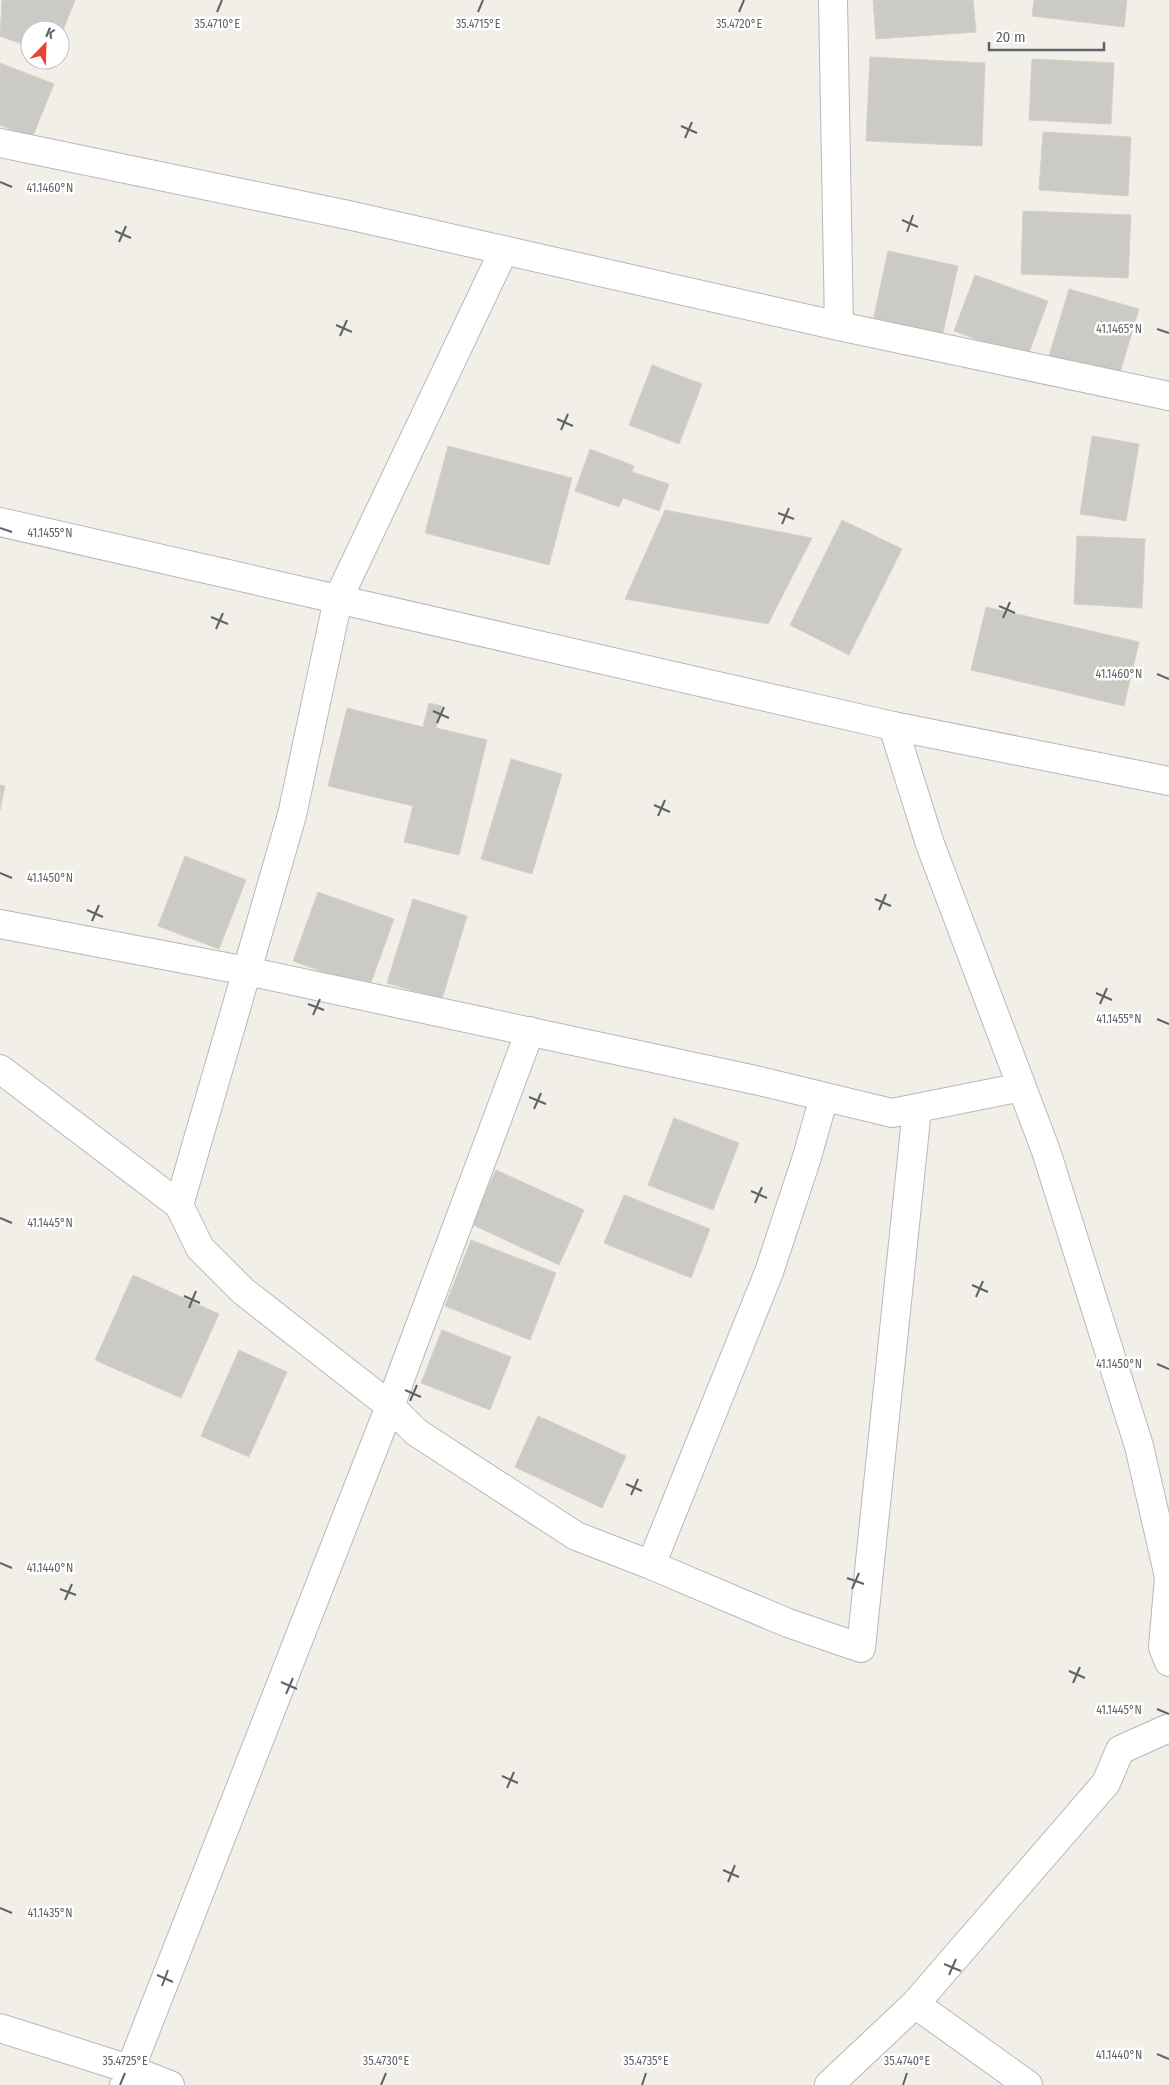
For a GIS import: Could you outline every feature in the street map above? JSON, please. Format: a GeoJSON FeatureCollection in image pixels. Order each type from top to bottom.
{"type":"FeatureCollection","features":[{"type":"Feature","properties":{"kind":"street"},"geometry":{"type":"LineString","coordinates":[[833,0],[839,326]]}},
{"type":"Feature","properties":{"kind":"street"},"geometry":{"type":"LineString","coordinates":[[0,143],[348,215],[839,326],[1169,396]]}},
{"type":"Feature","properties":{"kind":"street"},"geometry":{"type":"LineString","coordinates":[[179,1206],[292,815],[338,599],[504,250]]}},
{"type":"Feature","properties":{"kind":"street"},"geometry":{"type":"LineString","coordinates":[[0,522],[892,726],[1169,782]]}},
{"type":"Feature","properties":{"kind":"street"},"geometry":{"type":"LineString","coordinates":[[892,726],[930,844],[1046,1151],[1139,1446],[1169,1577],[1163,1646],[1169,1662]]}},
{"type":"Feature","properties":{"kind":"street"},"geometry":{"type":"LineString","coordinates":[[0,924],[247,971],[755,1080],[892,1113],[1022,1087]]}},
{"type":"Feature","properties":{"kind":"street"},"geometry":{"type":"LineString","coordinates":[[126,2077],[390,1406],[530,1031]]}},
{"type":"Feature","properties":{"kind":"street"},"geometry":{"type":"LineString","coordinates":[[0,1069],[179,1206],[200,1248],[243,1292],[390,1406],[416,1432],[576,1536],[651,1564],[788,1623],[861,1648],[917,1109]]}},
{"type":"Feature","properties":{"kind":"street"},"geometry":{"type":"LineString","coordinates":[[651,1564],[769,1272],[807,1157],[824,1097]]}},
{"type":"Feature","properties":{"kind":"street"},"geometry":{"type":"LineString","coordinates":[[829,2085],[915,2004],[1106,1783],[1120,1750],[1169,1728]]}},
{"type":"Feature","properties":{"kind":"street"},"geometry":{"type":"LineString","coordinates":[[915,2004],[1028,2085]]}},
{"type":"Feature","properties":{"kind":"street"},"geometry":{"type":"LineString","coordinates":[[0,2028],[126,2077],[170,2085]]}},
{"type":"Feature","properties":{"kind":"building"},"geometry":{"type":"Polygon","coordinates":[[[2,0],[75,0],[67,20],[20,20],[20,43],[0,36],[2,0]]]}},
{"type":"Feature","properties":{"kind":"building"},"geometry":{"type":"Polygon","coordinates":[[[873,0],[973,0],[976,32],[876,39],[873,0]]]}},
{"type":"Feature","properties":{"kind":"building"},"geometry":{"type":"Polygon","coordinates":[[[1034,0],[1127,0],[1124,27],[1032,16],[1034,0]]]}},
{"type":"Feature","properties":{"kind":"building"},"geometry":{"type":"Polygon","coordinates":[[[870,57],[985,63],[982,146],[866,141],[870,57]]]}},
{"type":"Feature","properties":{"kind":"building"},"geometry":{"type":"Polygon","coordinates":[[[1032,59],[1114,63],[1111,124],[1029,120],[1032,59]]]}},
{"type":"Feature","properties":{"kind":"building"},"geometry":{"type":"Polygon","coordinates":[[[0,63],[54,84],[32,138],[0,125],[0,63]]]}},
{"type":"Feature","properties":{"kind":"building"},"geometry":{"type":"Polygon","coordinates":[[[1043,132],[1131,137],[1128,196],[1039,190],[1043,132]]]}},
{"type":"Feature","properties":{"kind":"building"},"geometry":{"type":"Polygon","coordinates":[[[1023,211],[1131,215],[1128,278],[1021,274],[1023,211]]]}},
{"type":"Feature","properties":{"kind":"building"},"geometry":{"type":"Polygon","coordinates":[[[888,251],[958,266],[942,337],[873,321],[888,251]]]}},
{"type":"Feature","properties":{"kind":"building"},"geometry":{"type":"Polygon","coordinates":[[[975,275],[1048,301],[1027,358],[954,331],[975,275]]]}},
{"type":"Feature","properties":{"kind":"building"},"geometry":{"type":"Polygon","coordinates":[[[1069,289],[1139,309],[1119,376],[1049,356],[1069,289]]]}},
{"type":"Feature","properties":{"kind":"building"},"geometry":{"type":"Polygon","coordinates":[[[652,365],[702,384],[679,444],[629,425],[652,365]]]}},
{"type":"Feature","properties":{"kind":"building"},"geometry":{"type":"Polygon","coordinates":[[[1092,436],[1139,444],[1126,521],[1080,514],[1092,436]]]}},
{"type":"Feature","properties":{"kind":"building"},"geometry":{"type":"Polygon","coordinates":[[[448,446],[572,478],[549,565],[425,533],[448,446]]]}},
{"type":"Feature","properties":{"kind":"building"},"geometry":{"type":"Polygon","coordinates":[[[590,449],[634,466],[632,472],[669,484],[659,511],[623,498],[619,507],[575,491],[590,449]]]}},
{"type":"Feature","properties":{"kind":"building"},"geometry":{"type":"Polygon","coordinates":[[[665,510],[812,538],[768,624],[625,599],[665,510]]]}},
{"type":"Feature","properties":{"kind":"building"},"geometry":{"type":"Polygon","coordinates":[[[842,520],[902,549],[849,655],[790,625],[842,520]]]}},
{"type":"Feature","properties":{"kind":"building"},"geometry":{"type":"Polygon","coordinates":[[[1077,536],[1145,539],[1142,608],[1074,604],[1077,536]]]}},
{"type":"Feature","properties":{"kind":"building"},"geometry":{"type":"Polygon","coordinates":[[[986,607],[1139,642],[1124,706],[971,670],[986,607]]]}},
{"type":"Feature","properties":{"kind":"building"},"geometry":{"type":"Polygon","coordinates":[[[429,703],[442,706],[436,728],[487,740],[459,855],[404,842],[413,806],[328,786],[347,708],[423,727],[429,703]]]}},
{"type":"Feature","properties":{"kind":"building"},"geometry":{"type":"Polygon","coordinates":[[[511,759],[562,774],[532,874],[481,859],[511,759]]]}},
{"type":"Feature","properties":{"kind":"building"},"geometry":{"type":"Polygon","coordinates":[[[0,785],[5,786],[0,810],[0,785]]]}},
{"type":"Feature","properties":{"kind":"building"},"geometry":{"type":"Polygon","coordinates":[[[185,856],[246,880],[219,949],[158,926],[185,856]]]}},
{"type":"Feature","properties":{"kind":"building"},"geometry":{"type":"Polygon","coordinates":[[[318,892],[394,919],[369,988],[293,961],[318,892]]]}},
{"type":"Feature","properties":{"kind":"building"},"geometry":{"type":"Polygon","coordinates":[[[413,899],[467,916],[442,999],[387,983],[413,899]]]}},
{"type":"Feature","properties":{"kind":"building"},"geometry":{"type":"Polygon","coordinates":[[[674,1118],[739,1143],[713,1210],[648,1185],[674,1118]]]}},
{"type":"Feature","properties":{"kind":"building"},"geometry":{"type":"Polygon","coordinates":[[[496,1170],[584,1210],[559,1265],[471,1224],[496,1170]]]}},
{"type":"Feature","properties":{"kind":"building"},"geometry":{"type":"Polygon","coordinates":[[[624,1195],[710,1229],[691,1278],[604,1243],[624,1195]]]}},
{"type":"Feature","properties":{"kind":"building"},"geometry":{"type":"Polygon","coordinates":[[[471,1240],[556,1273],[530,1340],[445,1306],[471,1240]]]}},
{"type":"Feature","properties":{"kind":"building"},"geometry":{"type":"Polygon","coordinates":[[[133,1275],[219,1314],[181,1398],[95,1360],[133,1275]]]}},
{"type":"Feature","properties":{"kind":"building"},"geometry":{"type":"Polygon","coordinates":[[[442,1330],[511,1357],[490,1410],[421,1383],[442,1330]]]}},
{"type":"Feature","properties":{"kind":"building"},"geometry":{"type":"Polygon","coordinates":[[[239,1350],[287,1372],[249,1457],[201,1436],[239,1350]]]}},
{"type":"Feature","properties":{"kind":"building"},"geometry":{"type":"Polygon","coordinates":[[[538,1416],[626,1456],[602,1508],[515,1467],[538,1416]]]}}]}
